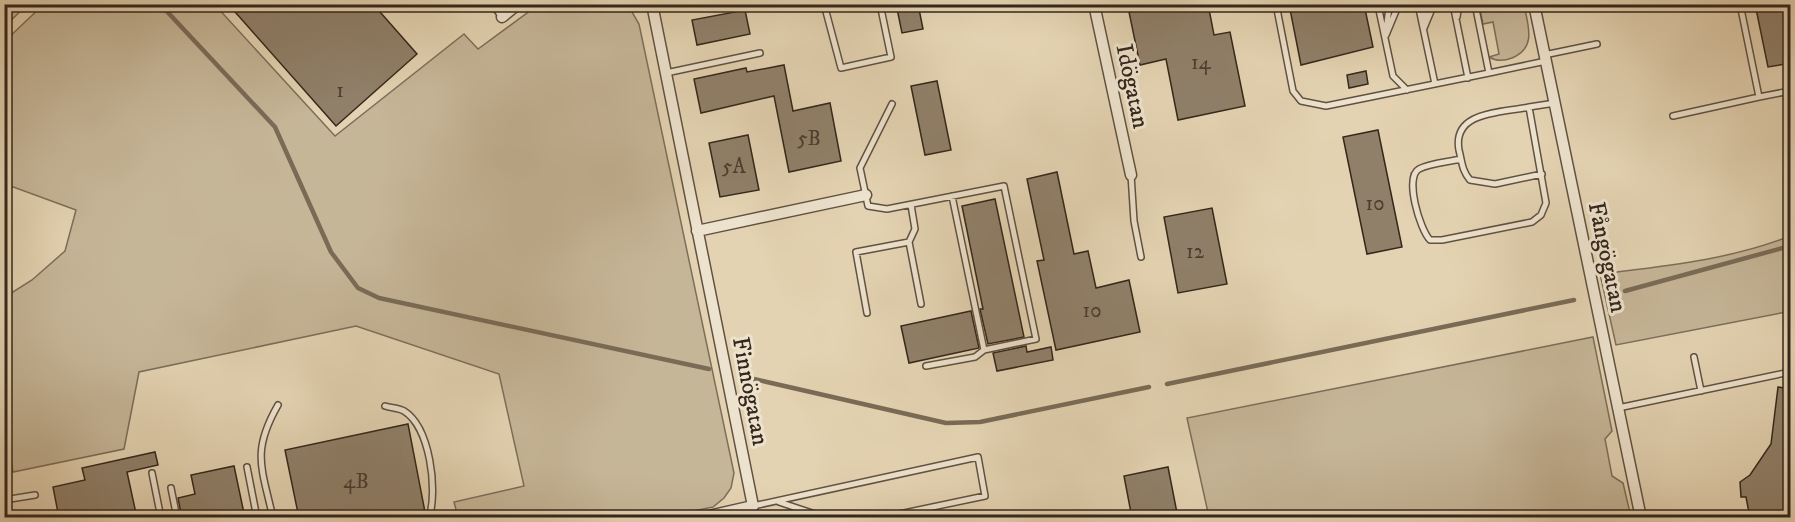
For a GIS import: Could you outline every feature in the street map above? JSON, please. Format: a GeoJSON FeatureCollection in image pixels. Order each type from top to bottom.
{"type":"FeatureCollection","features":[{"type":"Feature","properties":{"kind":"street"},"geometry":{"type":"LineString","coordinates":[[502,17],[518,4]]}},
{"type":"Feature","properties":{"kind":"street"},"geometry":{"type":"LineString","coordinates":[[650,5],[663,4]]}},
{"type":"Feature","properties":{"kind":"street","name":"Idögatan"},"geometry":{"type":"LineString","coordinates":[[1094,4],[1131,175]]}},
{"type":"Feature","properties":{"kind":"street","name":"Fångögatan"},"geometry":{"type":"LineString","coordinates":[[1534,4],[1641,518]]}},
{"type":"Feature","properties":{"kind":"street","name":"Finnögatan"},"geometry":{"type":"LineString","coordinates":[[650,5],[753,506]]}},
{"type":"Feature","properties":{"kind":"street"},"geometry":{"type":"LineString","coordinates":[[697,231],[866,195]]}},
{"type":"Feature","properties":{"kind":"street"},"geometry":{"type":"LineString","coordinates":[[700,518],[753,506]]}},
{"type":"Feature","properties":{"kind":"lane"},"geometry":{"type":"LineString","coordinates":[[492,4],[502,17]]}},
{"type":"Feature","properties":{"kind":"lane"},"geometry":{"type":"LineString","coordinates":[[824,4],[841,68],[891,57],[880,4]]}},
{"type":"Feature","properties":{"kind":"lane"},"geometry":{"type":"LineString","coordinates":[[1276,4],[1293,91],[1301,101],[1326,106],[1468,78],[1597,44]]}},
{"type":"Feature","properties":{"kind":"lane"},"geometry":{"type":"LineString","coordinates":[[1418,4],[1435,84]]}},
{"type":"Feature","properties":{"kind":"lane"},"geometry":{"type":"LineString","coordinates":[[1424,29],[1426,4]]}},
{"type":"Feature","properties":{"kind":"lane"},"geometry":{"type":"LineString","coordinates":[[1424,29],[1434,4]]}},
{"type":"Feature","properties":{"kind":"lane"},"geometry":{"type":"LineString","coordinates":[[1454,4],[1468,78]]}},
{"type":"Feature","properties":{"kind":"lane"},"geometry":{"type":"LineString","coordinates":[[1457,21],[1459,4]]}},
{"type":"Feature","properties":{"kind":"lane"},"geometry":{"type":"LineString","coordinates":[[1475,4],[1489,73]]}},
{"type":"Feature","properties":{"kind":"lane"},"geometry":{"type":"LineString","coordinates":[[1740,4],[1759,97]]}},
{"type":"Feature","properties":{"kind":"lane"},"geometry":{"type":"LineString","coordinates":[[1385,37],[1398,6]]}},
{"type":"Feature","properties":{"kind":"lane"},"geometry":{"type":"LineString","coordinates":[[1385,37],[1389,8]]}},
{"type":"Feature","properties":{"kind":"lane"},"geometry":{"type":"LineString","coordinates":[[1379,10],[1393,76],[1407,90]]}},
{"type":"Feature","properties":{"kind":"lane"},"geometry":{"type":"LineString","coordinates":[[665,73],[760,53]]}},
{"type":"Feature","properties":{"kind":"lane"},"geometry":{"type":"LineString","coordinates":[[1672,116],[1791,91]]}},
{"type":"Feature","properties":{"kind":"lane"},"geometry":{"type":"LineString","coordinates":[[1542,174],[1495,184],[1480,184],[1470,180],[1464,173],[1457,139],[1461,127],[1473,118],[1555,103]]}},
{"type":"Feature","properties":{"kind":"lane"},"geometry":{"type":"LineString","coordinates":[[892,104],[860,168],[868,206],[887,210],[1004,186],[1036,339],[984,350],[975,357],[926,366]]}},
{"type":"Feature","properties":{"kind":"lane"},"geometry":{"type":"LineString","coordinates":[[1461,159],[1418,169],[1413,175],[1411,182],[1420,225],[1423,233],[1430,240],[1442,240],[1532,222],[1541,215],[1546,203],[1529,107]]}},
{"type":"Feature","properties":{"kind":"lane"},"geometry":{"type":"LineString","coordinates":[[1131,175],[1134,221],[1141,257]]}},
{"type":"Feature","properties":{"kind":"lane"},"geometry":{"type":"LineString","coordinates":[[952,196],[984,350]]}},
{"type":"Feature","properties":{"kind":"lane"},"geometry":{"type":"LineString","coordinates":[[911,205],[915,229],[909,242],[921,304]]}},
{"type":"Feature","properties":{"kind":"lane"},"geometry":{"type":"LineString","coordinates":[[867,313],[856,252],[909,242]]}},
{"type":"Feature","properties":{"kind":"lane"},"geometry":{"type":"LineString","coordinates":[[1694,357],[1701,391]]}},
{"type":"Feature","properties":{"kind":"lane"},"geometry":{"type":"LineString","coordinates":[[1618,408],[1791,372]]}},
{"type":"Feature","properties":{"kind":"lane"},"geometry":{"type":"LineString","coordinates":[[273,518],[260,451],[264,429],[278,405]]}},
{"type":"Feature","properties":{"kind":"lane"},"geometry":{"type":"LineString","coordinates":[[386,406],[403,410],[416,422],[430,460],[434,502],[429,518]]}},
{"type":"Feature","properties":{"kind":"lane"},"geometry":{"type":"LineString","coordinates":[[753,506],[978,457],[985,496],[880,518]]}},
{"type":"Feature","properties":{"kind":"lane"},"geometry":{"type":"LineString","coordinates":[[247,467],[257,518]]}},
{"type":"Feature","properties":{"kind":"lane"},"geometry":{"type":"LineString","coordinates":[[152,474],[161,518]]}},
{"type":"Feature","properties":{"kind":"lane"},"geometry":{"type":"LineString","coordinates":[[171,488],[177,518]]}},
{"type":"Feature","properties":{"kind":"lane"},"geometry":{"type":"LineString","coordinates":[[4,500],[35,495]]}},
{"type":"Feature","properties":{"kind":"lane"},"geometry":{"type":"LineString","coordinates":[[777,501],[827,518]]}},
{"type":"Feature","properties":{"kind":"shaded area"},"geometry":{"type":"Polygon","coordinates":[[[5,4],[27,4],[27,5],[5,26],[5,4]]]}},
{"type":"Feature","properties":{"kind":"shaded area"},"geometry":{"type":"Polygon","coordinates":[[[44,4],[215,5],[335,136],[464,34],[478,49],[538,5],[628,5],[639,24],[734,473],[731,488],[724,498],[713,507],[663,517],[458,517],[454,502],[524,486],[499,374],[356,326],[139,372],[124,449],[13,472],[5,426],[5,297],[32,280],[65,251],[76,210],[5,184],[5,41],[44,4]]]}},
{"type":"Feature","properties":{"kind":"shaded area"},"geometry":{"type":"Polygon","coordinates":[[[1479,5],[1524,5],[1529,35],[1528,42],[1520,54],[1503,60],[1489,57],[1499,54],[1493,22],[1483,24],[1479,5]]]}},
{"type":"Feature","properties":{"kind":"shaded area"},"geometry":{"type":"Polygon","coordinates":[[[1790,236],[1790,315],[1786,312],[1616,345],[1600,274],[1720,256],[1790,236]]]}},
{"type":"Feature","properties":{"kind":"shaded area"},"geometry":{"type":"Polygon","coordinates":[[[1593,337],[1612,431],[1605,439],[1612,476],[1623,483],[1631,517],[1209,517],[1187,418],[1593,337]]]}},
{"type":"Feature","properties":{"kind":"building"},"geometry":{"type":"Polygon","coordinates":[[[228,4],[373,4],[417,54],[336,126],[228,4]]]}},
{"type":"Feature","properties":{"kind":"building"},"geometry":{"type":"Polygon","coordinates":[[[896,4],[918,4],[923,29],[902,33],[896,4]]]}},
{"type":"Feature","properties":{"kind":"building"},"geometry":{"type":"Polygon","coordinates":[[[1164,4],[1208,4],[1214,35],[1230,32],[1245,106],[1178,120],[1166,59],[1140,65],[1129,12],[1164,4]]]}},
{"type":"Feature","properties":{"kind":"building"},"geometry":{"type":"Polygon","coordinates":[[[1289,4],[1364,4],[1373,47],[1301,65],[1289,4]]]}},
{"type":"Feature","properties":{"kind":"building"},"geometry":{"type":"Polygon","coordinates":[[[1755,4],[1791,4],[1791,63],[1768,67],[1755,4]]]}},
{"type":"Feature","properties":{"kind":"building"},"geometry":{"type":"Polygon","coordinates":[[[745,10],[750,34],[697,45],[692,20],[745,10]]]}},
{"type":"Feature","properties":{"kind":"building"},"geometry":{"type":"Polygon","coordinates":[[[784,65],[793,111],[830,103],[841,161],[789,172],[774,96],[701,113],[694,79],[746,68],[747,72],[784,65]]]}},
{"type":"Feature","properties":{"kind":"building"},"geometry":{"type":"Polygon","coordinates":[[[1366,71],[1368,84],[1349,88],[1347,75],[1366,71]]]}},
{"type":"Feature","properties":{"kind":"building"},"geometry":{"type":"Polygon","coordinates":[[[937,81],[951,150],[925,155],[911,86],[937,81]]]}},
{"type":"Feature","properties":{"kind":"building"},"geometry":{"type":"Polygon","coordinates":[[[1378,130],[1402,247],[1367,254],[1343,137],[1378,130]]]}},
{"type":"Feature","properties":{"kind":"building"},"geometry":{"type":"Polygon","coordinates":[[[748,135],[759,190],[720,197],[709,143],[748,135]]]}},
{"type":"Feature","properties":{"kind":"building"},"geometry":{"type":"Polygon","coordinates":[[[1057,172],[1074,254],[1088,251],[1096,288],[1129,280],[1140,332],[1056,350],[1037,261],[1044,260],[1027,179],[1057,172]]]}},
{"type":"Feature","properties":{"kind":"building"},"geometry":{"type":"Polygon","coordinates":[[[995,199],[1024,337],[988,344],[962,206],[995,199]]]}},
{"type":"Feature","properties":{"kind":"building"},"geometry":{"type":"Polygon","coordinates":[[[1212,208],[1227,284],[1178,293],[1164,217],[1212,208]]]}},
{"type":"Feature","properties":{"kind":"building"},"geometry":{"type":"Polygon","coordinates":[[[971,311],[979,348],[909,363],[901,326],[971,311]]]}},
{"type":"Feature","properties":{"kind":"building"},"geometry":{"type":"Polygon","coordinates":[[[1026,346],[1027,352],[1051,347],[1053,360],[997,371],[993,353],[1026,346]]]}},
{"type":"Feature","properties":{"kind":"building"},"geometry":{"type":"Polygon","coordinates":[[[1778,387],[1791,389],[1791,518],[1750,518],[1746,497],[1741,497],[1740,482],[1750,475],[1771,444],[1778,387]]]}},
{"type":"Feature","properties":{"kind":"building"},"geometry":{"type":"Polygon","coordinates":[[[408,424],[425,512],[401,518],[299,518],[285,450],[408,424]]]}},
{"type":"Feature","properties":{"kind":"building"},"geometry":{"type":"Polygon","coordinates":[[[155,452],[158,465],[127,472],[137,518],[59,518],[53,487],[85,480],[82,468],[155,452]]]}},
{"type":"Feature","properties":{"kind":"building"},"geometry":{"type":"Polygon","coordinates":[[[234,466],[245,518],[182,518],[178,498],[195,494],[191,475],[234,466]]]}},
{"type":"Feature","properties":{"kind":"building"},"geometry":{"type":"Polygon","coordinates":[[[1168,467],[1178,518],[1132,518],[1124,476],[1168,467]]]}},
{"type":"Feature","properties":{"kind":"waterway"},"geometry":{"type":"LineString","coordinates":[[160,4],[275,127],[331,252],[358,288],[379,298],[709,369]]}},
{"type":"Feature","properties":{"kind":"waterway"},"geometry":{"type":"LineString","coordinates":[[1625,291],[1790,246]]}},
{"type":"Feature","properties":{"kind":"waterway"},"geometry":{"type":"LineString","coordinates":[[1167,384],[1574,300]]}},
{"type":"Feature","properties":{"kind":"waterway"},"geometry":{"type":"LineString","coordinates":[[754,379],[946,423],[980,422],[1149,387]]}}]}
